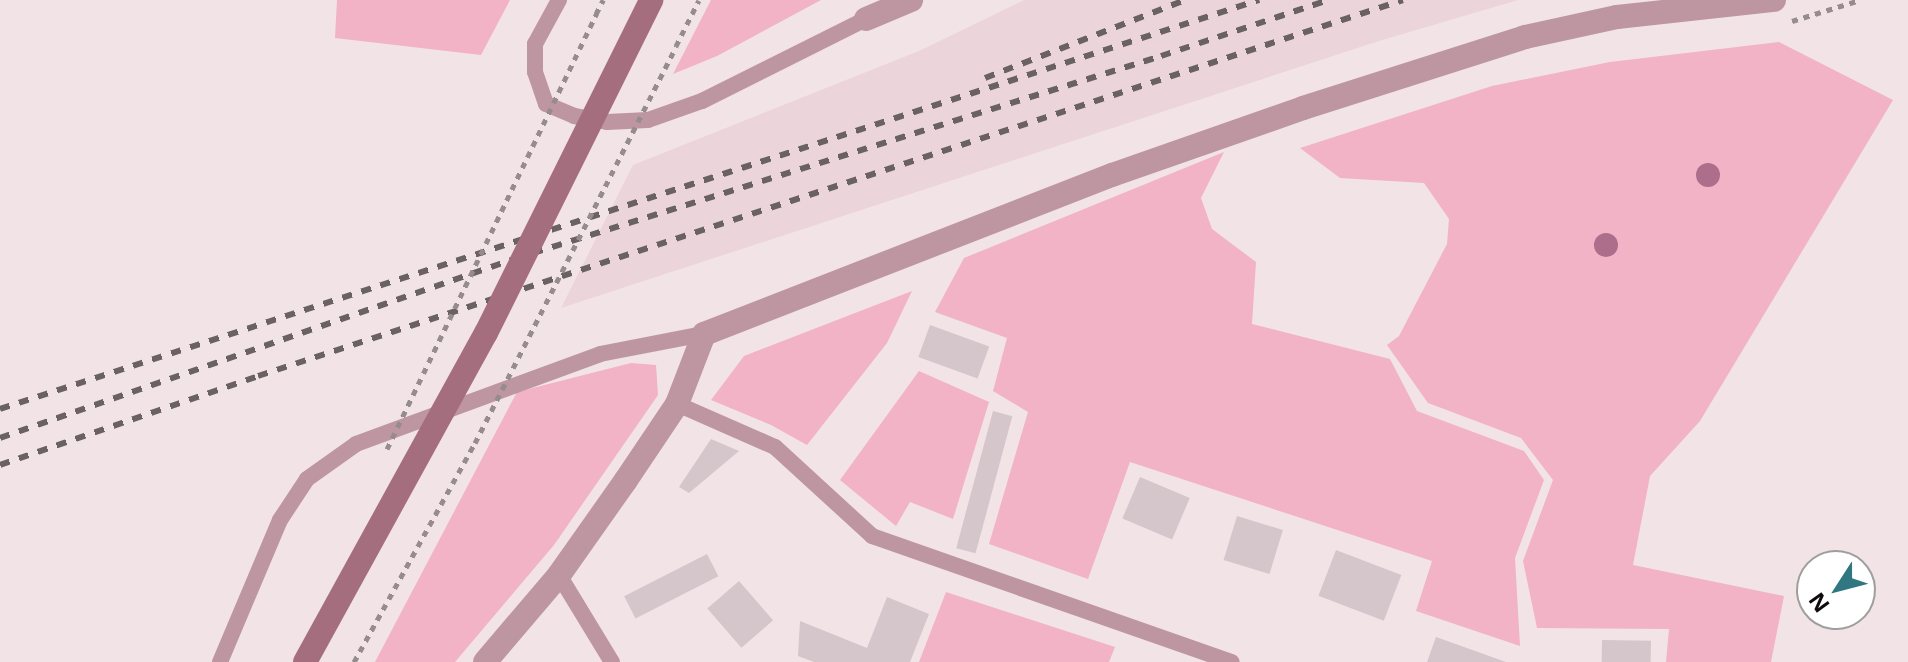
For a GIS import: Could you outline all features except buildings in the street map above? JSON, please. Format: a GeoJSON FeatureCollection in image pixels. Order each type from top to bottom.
{"type":"FeatureCollection","features":[{"type":"Feature","properties":{"kind":"main road"},"geometry":{"type":"LineString","coordinates":[[305,662],[486,333],[651,0]]}},
{"type":"Feature","properties":{"kind":"street"},"geometry":{"type":"LineString","coordinates":[[869,10],[911,0]]}},
{"type":"Feature","properties":{"kind":"street"},"geometry":{"type":"LineString","coordinates":[[485,662],[559,575],[677,404],[704,334],[1112,175],[1510,42],[1617,17],[1775,12]]}},
{"type":"Feature","properties":{"kind":"lane"},"geometry":{"type":"LineString","coordinates":[[559,0],[535,44],[535,72],[546,104],[574,116],[607,122],[648,120],[702,101],[869,10]]}},
{"type":"Feature","properties":{"kind":"lane"},"geometry":{"type":"LineString","coordinates":[[220,662],[280,520],[307,479],[356,444],[600,354],[704,334]]}},
{"type":"Feature","properties":{"kind":"lane"},"geometry":{"type":"LineString","coordinates":[[677,404],[775,447],[872,536],[1232,662]]}},
{"type":"Feature","properties":{"kind":"lane"},"geometry":{"type":"LineString","coordinates":[[559,575],[612,662]]}},
{"type":"Feature","properties":{"kind":"path"},"geometry":{"type":"LineString","coordinates":[[387,450],[603,0]]}},
{"type":"Feature","properties":{"kind":"path"},"geometry":{"type":"LineString","coordinates":[[354,662],[475,443],[699,0]]}},
{"type":"Feature","properties":{"kind":"path"},"geometry":{"type":"LineString","coordinates":[[1775,12],[1860,0]]}},
{"type":"Feature","properties":{"kind":"shaded area"},"geometry":{"type":"Polygon","coordinates":[[[337,0],[510,0],[481,55],[335,38],[337,0]]]}},
{"type":"Feature","properties":{"kind":"shaded area"},"geometry":{"type":"Polygon","coordinates":[[[711,0],[821,0],[717,56],[673,74],[711,0]]]}},
{"type":"Feature","properties":{"kind":"shaded area"},"geometry":{"type":"Polygon","coordinates":[[[1024,0],[1518,0],[1379,41],[561,308],[633,165],[919,51],[1024,0]]]}},
{"type":"Feature","properties":{"kind":"shaded area"},"geometry":{"type":"Polygon","coordinates":[[[1779,42],[1893,100],[1700,421],[1650,476],[1633,565],[1784,596],[1771,662],[1666,662],[1669,629],[1537,628],[1523,561],[1553,480],[1521,438],[1428,403],[1387,345],[1399,336],[1447,244],[1449,219],[1424,183],[1340,178],[1300,148],[1492,86],[1610,62],[1779,42]]]}},
{"type":"Feature","properties":{"kind":"shaded area"},"geometry":{"type":"Polygon","coordinates":[[[1224,152],[1201,198],[1212,229],[1256,262],[1252,324],[1390,359],[1417,411],[1524,451],[1544,480],[1515,558],[1520,646],[1416,611],[1432,561],[1130,462],[1088,579],[989,544],[1028,412],[993,391],[1007,338],[935,312],[964,258],[1224,152]]]}},
{"type":"Feature","properties":{"kind":"shaded area"},"geometry":{"type":"Polygon","coordinates":[[[912,291],[887,343],[807,445],[771,425],[711,400],[744,356],[912,291]]]}},
{"type":"Feature","properties":{"kind":"shaded area"},"geometry":{"type":"Polygon","coordinates":[[[631,363],[656,365],[658,395],[554,545],[455,662],[375,662],[517,392],[631,363]]]}},
{"type":"Feature","properties":{"kind":"shaded area"},"geometry":{"type":"Polygon","coordinates":[[[919,371],[989,402],[953,519],[910,502],[896,526],[840,480],[919,371]]]}},
{"type":"Feature","properties":{"kind":"shaded area"},"geometry":{"type":"Polygon","coordinates":[[[946,592],[1115,647],[1109,662],[919,662],[946,592]]]}},
{"type":"Feature","properties":{"kind":"railway"},"geometry":{"type":"LineString","coordinates":[[985,78],[1185,0]]}},
{"type":"Feature","properties":{"kind":"railway"},"geometry":{"type":"LineString","coordinates":[[0,409],[1259,0]]}},
{"type":"Feature","properties":{"kind":"railway"},"geometry":{"type":"LineString","coordinates":[[0,438],[514,259],[1161,56],[1328,0]]}},
{"type":"Feature","properties":{"kind":"railway"},"geometry":{"type":"LineString","coordinates":[[0,465],[258,376],[1403,0]]}}]}
